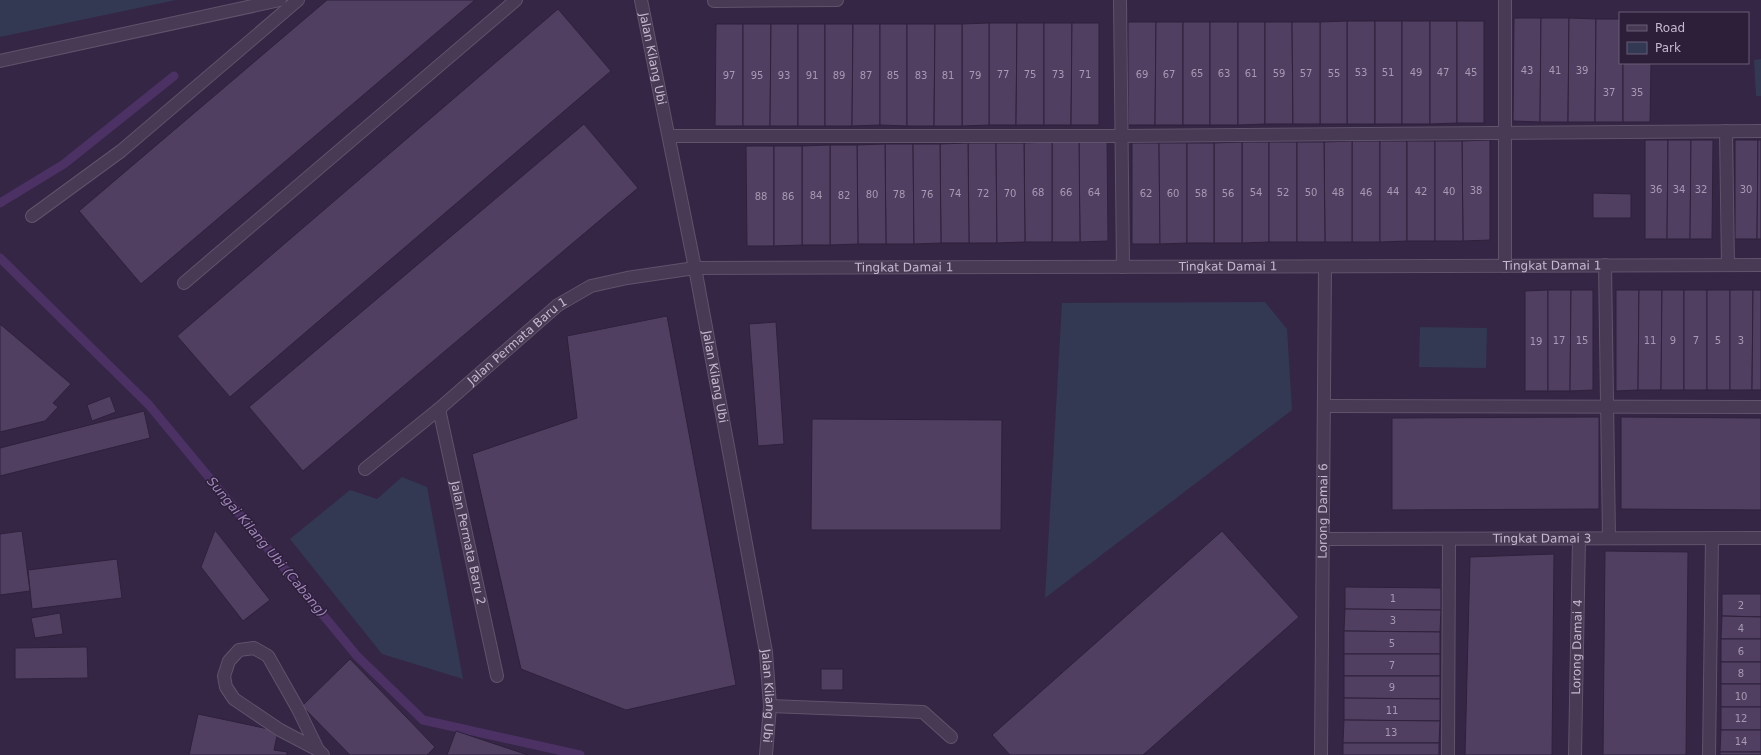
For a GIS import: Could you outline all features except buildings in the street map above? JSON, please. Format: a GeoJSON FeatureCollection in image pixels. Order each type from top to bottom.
{"type":"FeatureCollection","features":[{"type":"Feature","properties":{"kind":"street"},"geometry":{"type":"LineString","coordinates":[[0,61],[280,0]]}},
{"type":"Feature","properties":{"kind":"street"},"geometry":{"type":"LineString","coordinates":[[32,216],[121,151],[298,0]]}},
{"type":"Feature","properties":{"kind":"street"},"geometry":{"type":"LineString","coordinates":[[184,283],[516,0]]}},
{"type":"Feature","properties":{"kind":"street","name":"Jalan Kilang Ubi"},"geometry":{"type":"LineString","coordinates":[[641,0],[670,136],[766,652],[770,706],[766,755]]}},
{"type":"Feature","properties":{"kind":"street"},"geometry":{"type":"LineString","coordinates":[[714,1],[838,0]]}},
{"type":"Feature","properties":{"kind":"street"},"geometry":{"type":"LineString","coordinates":[[1120,0],[1123,267]]}},
{"type":"Feature","properties":{"kind":"street"},"geometry":{"type":"LineString","coordinates":[[1505,0],[1505,266]]}},
{"type":"Feature","properties":{"kind":"street"},"geometry":{"type":"LineString","coordinates":[[1726,131],[1728,265]]}},
{"type":"Feature","properties":{"kind":"street"},"geometry":{"type":"LineString","coordinates":[[670,136],[1121,136],[1761,131]]}},
{"type":"Feature","properties":{"kind":"street"},"geometry":{"type":"LineString","coordinates":[[1605,265],[1609,538]]}},
{"type":"Feature","properties":{"kind":"street","name":"Tingkat Damai 1"},"geometry":{"type":"LineString","coordinates":[[695,268],[1761,265]]}},
{"type":"Feature","properties":{"kind":"street","name":"Lorong Damai 6"},"geometry":{"type":"LineString","coordinates":[[1321,755],[1325,266]]}},
{"type":"Feature","properties":{"kind":"street","name":"Jalan Permata Baru 1"},"geometry":{"type":"LineString","coordinates":[[365,469],[439,409],[558,305],[591,286],[627,278],[695,268]]}},
{"type":"Feature","properties":{"kind":"street"},"geometry":{"type":"LineString","coordinates":[[1324,406],[1761,407]]}},
{"type":"Feature","properties":{"kind":"street","name":"Jalan Permata Baru 2"},"geometry":{"type":"LineString","coordinates":[[439,409],[497,676]]}},
{"type":"Feature","properties":{"kind":"street"},"geometry":{"type":"LineString","coordinates":[[1709,755],[1712,538]]}},
{"type":"Feature","properties":{"kind":"street","name":"Tingkat Damai 3"},"geometry":{"type":"LineString","coordinates":[[1323,539],[1761,538]]}},
{"type":"Feature","properties":{"kind":"street"},"geometry":{"type":"LineString","coordinates":[[1448,755],[1450,539]]}},
{"type":"Feature","properties":{"kind":"street","name":"Lorong Damai 4"},"geometry":{"type":"LineString","coordinates":[[1575,755],[1579,539]]}},
{"type":"Feature","properties":{"kind":"street"},"geometry":{"type":"LineString","coordinates":[[254,648],[268,656],[320,752],[280,730],[234,699],[226,688],[224,676],[229,661],[239,650],[254,648]]}},
{"type":"Feature","properties":{"kind":"street"},"geometry":{"type":"LineString","coordinates":[[770,706],[923,712],[951,737]]}},
{"type":"Feature","properties":{"kind":"green space"},"geometry":{"type":"Polygon","coordinates":[[[0,0],[176,0],[0,37],[0,0]]]}},
{"type":"Feature","properties":{"kind":"green space"},"geometry":{"type":"Polygon","coordinates":[[[1761,59],[1761,96],[1756,96],[1754,60],[1761,59]]]}},
{"type":"Feature","properties":{"kind":"green space"},"geometry":{"type":"Polygon","coordinates":[[[1265,302],[1287,329],[1292,410],[1045,598],[1062,303],[1265,302]]]}},
{"type":"Feature","properties":{"kind":"green space"},"geometry":{"type":"Polygon","coordinates":[[[1420,327],[1487,328],[1486,368],[1419,367],[1420,327]]]}},
{"type":"Feature","properties":{"kind":"green space"},"geometry":{"type":"Polygon","coordinates":[[[402,477],[427,487],[463,679],[382,654],[290,539],[350,490],[377,499],[402,477]]]}},
{"type":"Feature","properties":{"kind":"waterway","name":"Sungai Kilang Ubi (Cabang)"},"geometry":{"type":"LineString","coordinates":[[0,203],[64,164],[174,76]]}},
{"type":"Feature","properties":{"kind":"waterway","name":"Sungai Kilang Ubi (Cabang)"},"geometry":{"type":"LineString","coordinates":[[0,258],[149,405],[357,656],[423,720],[580,755]]}}]}
